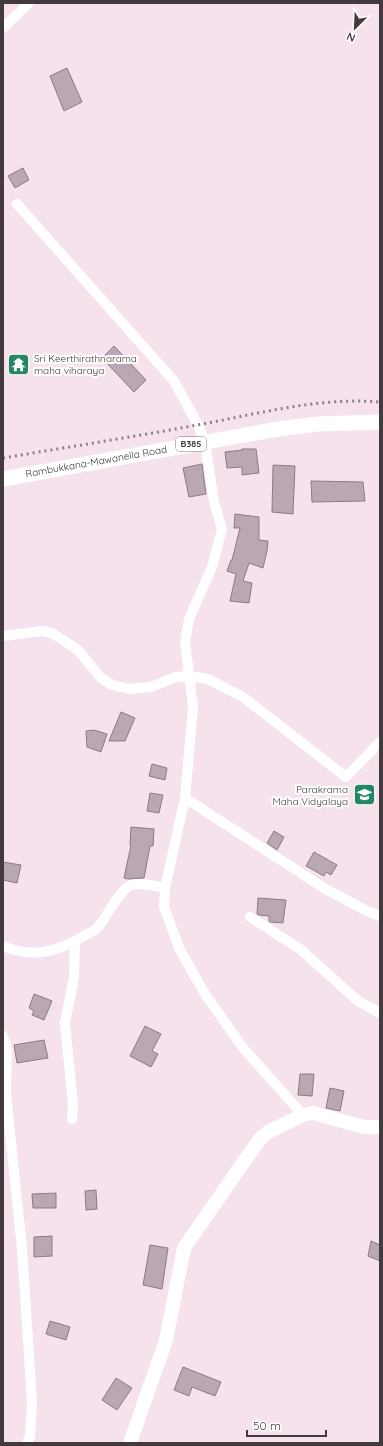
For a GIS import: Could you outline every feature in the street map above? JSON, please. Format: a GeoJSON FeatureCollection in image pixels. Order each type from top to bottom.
{"type":"FeatureCollection","features":[{"type":"Feature","properties":{"kind":"main road","name":"Rambukkana-Mawanella Road"},"geometry":{"type":"LineString","coordinates":[[3,479],[205,442],[318,424],[380,422]]}},
{"type":"Feature","properties":{"kind":"street"},"geometry":{"type":"LineString","coordinates":[[3,28],[29,3]]}},
{"type":"Feature","properties":{"kind":"street"},"geometry":{"type":"LineString","coordinates":[[17,204],[174,381],[198,425],[205,442],[214,502],[222,529],[212,567],[189,619],[185,642],[193,707],[185,798],[165,888],[164,907],[180,950],[205,994],[244,1049],[303,1115]]}},
{"type":"Feature","properties":{"kind":"street"},"geometry":{"type":"LineString","coordinates":[[3,636],[42,631],[52,633],[78,650],[101,678],[112,685],[129,689],[151,687],[176,677],[189,676],[208,679],[243,697],[346,777],[380,742]]}},
{"type":"Feature","properties":{"kind":"street"},"geometry":{"type":"LineString","coordinates":[[185,798],[324,888],[367,911],[380,916]]}},
{"type":"Feature","properties":{"kind":"street"},"geometry":{"type":"LineString","coordinates":[[3,946],[16,951],[37,953],[52,951],[75,941],[98,928],[119,896],[130,885],[142,884],[165,888]]}},
{"type":"Feature","properties":{"kind":"street"},"geometry":{"type":"LineString","coordinates":[[250,917],[300,949],[358,1001],[380,1013]]}},
{"type":"Feature","properties":{"kind":"street"},"geometry":{"type":"LineString","coordinates":[[72,1119],[74,1104],[65,1023],[74,977],[75,941]]}},
{"type":"Feature","properties":{"kind":"street"},"geometry":{"type":"LineString","coordinates":[[3,1036],[7,1048],[6,1094],[22,1248],[32,1402],[30,1436],[27,1443]]}},
{"type":"Feature","properties":{"kind":"street"},"geometry":{"type":"LineString","coordinates":[[130,1443],[166,1340],[184,1248],[259,1140],[268,1132],[303,1115],[313,1113],[364,1127],[380,1126]]}},
{"type":"Feature","properties":{"kind":"building"},"geometry":{"type":"Polygon","coordinates":[[[67,68],[82,102],[64,111],[50,76],[67,68]]]}},
{"type":"Feature","properties":{"kind":"building"},"geometry":{"type":"Polygon","coordinates":[[[23,168],[29,180],[15,188],[8,176],[23,168]]]}},
{"type":"Feature","properties":{"kind":"building"},"geometry":{"type":"Polygon","coordinates":[[[114,346],[146,380],[134,392],[102,358],[114,346]]]}},
{"type":"Feature","properties":{"kind":"building"},"geometry":{"type":"Polygon","coordinates":[[[242,449],[256,449],[259,473],[242,475],[242,467],[227,468],[225,452],[242,449]]]}},
{"type":"Feature","properties":{"kind":"building"},"geometry":{"type":"Polygon","coordinates":[[[202,464],[206,494],[189,497],[183,468],[202,464]]]}},
{"type":"Feature","properties":{"kind":"building"},"geometry":{"type":"Polygon","coordinates":[[[273,465],[295,466],[293,514],[272,512],[273,465]]]}},
{"type":"Feature","properties":{"kind":"building"},"geometry":{"type":"Polygon","coordinates":[[[311,481],[363,482],[365,501],[312,502],[311,481]]]}},
{"type":"Feature","properties":{"kind":"building"},"geometry":{"type":"Polygon","coordinates":[[[235,514],[259,517],[259,540],[268,541],[263,568],[249,563],[243,581],[252,583],[249,603],[230,601],[236,574],[227,571],[232,560],[240,528],[234,528],[235,514]]]}},
{"type":"Feature","properties":{"kind":"building"},"geometry":{"type":"Polygon","coordinates":[[[121,712],[135,718],[125,741],[109,741],[121,712]]]}},
{"type":"Feature","properties":{"kind":"building"},"geometry":{"type":"Polygon","coordinates":[[[94,730],[107,734],[101,752],[87,747],[86,731],[94,730]]]}},
{"type":"Feature","properties":{"kind":"building"},"geometry":{"type":"Polygon","coordinates":[[[152,764],[167,768],[165,780],[149,776],[152,764]]]}},
{"type":"Feature","properties":{"kind":"building"},"geometry":{"type":"Polygon","coordinates":[[[150,793],[163,795],[159,813],[147,811],[150,793]]]}},
{"type":"Feature","properties":{"kind":"building"},"geometry":{"type":"Polygon","coordinates":[[[131,827],[154,829],[153,846],[150,846],[144,878],[124,878],[131,845],[131,827]]]}},
{"type":"Feature","properties":{"kind":"building"},"geometry":{"type":"Polygon","coordinates":[[[274,831],[284,837],[277,850],[267,843],[274,831]]]}},
{"type":"Feature","properties":{"kind":"building"},"geometry":{"type":"Polygon","coordinates":[[[314,852],[337,865],[331,875],[326,872],[324,876],[306,866],[314,852]]]}},
{"type":"Feature","properties":{"kind":"building"},"geometry":{"type":"Polygon","coordinates":[[[3,862],[21,865],[17,883],[3,880],[3,862]]]}},
{"type":"Feature","properties":{"kind":"building"},"geometry":{"type":"Polygon","coordinates":[[[258,898],[286,900],[283,923],[270,922],[269,916],[257,914],[258,898]]]}},
{"type":"Feature","properties":{"kind":"building"},"geometry":{"type":"Polygon","coordinates":[[[34,994],[52,1001],[44,1020],[32,1015],[34,1011],[29,1008],[34,994]]]}},
{"type":"Feature","properties":{"kind":"building"},"geometry":{"type":"Polygon","coordinates":[[[145,1026],[161,1034],[152,1051],[158,1054],[151,1067],[130,1056],[145,1026]]]}},
{"type":"Feature","properties":{"kind":"building"},"geometry":{"type":"Polygon","coordinates":[[[44,1040],[48,1058],[17,1063],[14,1045],[44,1040]]]}},
{"type":"Feature","properties":{"kind":"building"},"geometry":{"type":"Polygon","coordinates":[[[300,1074],[314,1074],[312,1096],[298,1095],[300,1074]]]}},
{"type":"Feature","properties":{"kind":"building"},"geometry":{"type":"Polygon","coordinates":[[[330,1088],[344,1091],[340,1111],[326,1108],[330,1088]]]}},
{"type":"Feature","properties":{"kind":"building"},"geometry":{"type":"Polygon","coordinates":[[[96,1190],[97,1209],[86,1210],[85,1191],[96,1190]]]}},
{"type":"Feature","properties":{"kind":"building"},"geometry":{"type":"Polygon","coordinates":[[[56,1193],[56,1208],[33,1208],[32,1194],[56,1193]]]}},
{"type":"Feature","properties":{"kind":"building"},"geometry":{"type":"Polygon","coordinates":[[[52,1236],[52,1256],[34,1257],[34,1237],[52,1236]]]}},
{"type":"Feature","properties":{"kind":"building"},"geometry":{"type":"Polygon","coordinates":[[[371,1241],[380,1245],[380,1261],[368,1256],[371,1241]]]}},
{"type":"Feature","properties":{"kind":"building"},"geometry":{"type":"Polygon","coordinates":[[[150,1245],[168,1248],[162,1289],[143,1285],[150,1245]]]}},
{"type":"Feature","properties":{"kind":"building"},"geometry":{"type":"Polygon","coordinates":[[[50,1321],[70,1327],[66,1340],[46,1334],[50,1321]]]}},
{"type":"Feature","properties":{"kind":"building"},"geometry":{"type":"Polygon","coordinates":[[[183,1367],[221,1382],[215,1396],[192,1387],[189,1396],[174,1390],[183,1367]]]}},
{"type":"Feature","properties":{"kind":"building"},"geometry":{"type":"Polygon","coordinates":[[[116,1378],[132,1388],[117,1410],[102,1400],[116,1378]]]}},
{"type":"Feature","properties":{"kind":"railway"},"geometry":{"type":"LineString","coordinates":[[3,458],[311,404],[357,401],[380,402]]}},
{"type":"Feature","properties":{"kind":"place","name":"Sri Keerthirathnarama maha viharaya"},"geometry":{"type":"Point","coordinates":[19,364]}},
{"type":"Feature","properties":{"kind":"place","name":"Parakrama Maha Vidyalaya"},"geometry":{"type":"Point","coordinates":[364,795]}}]}
